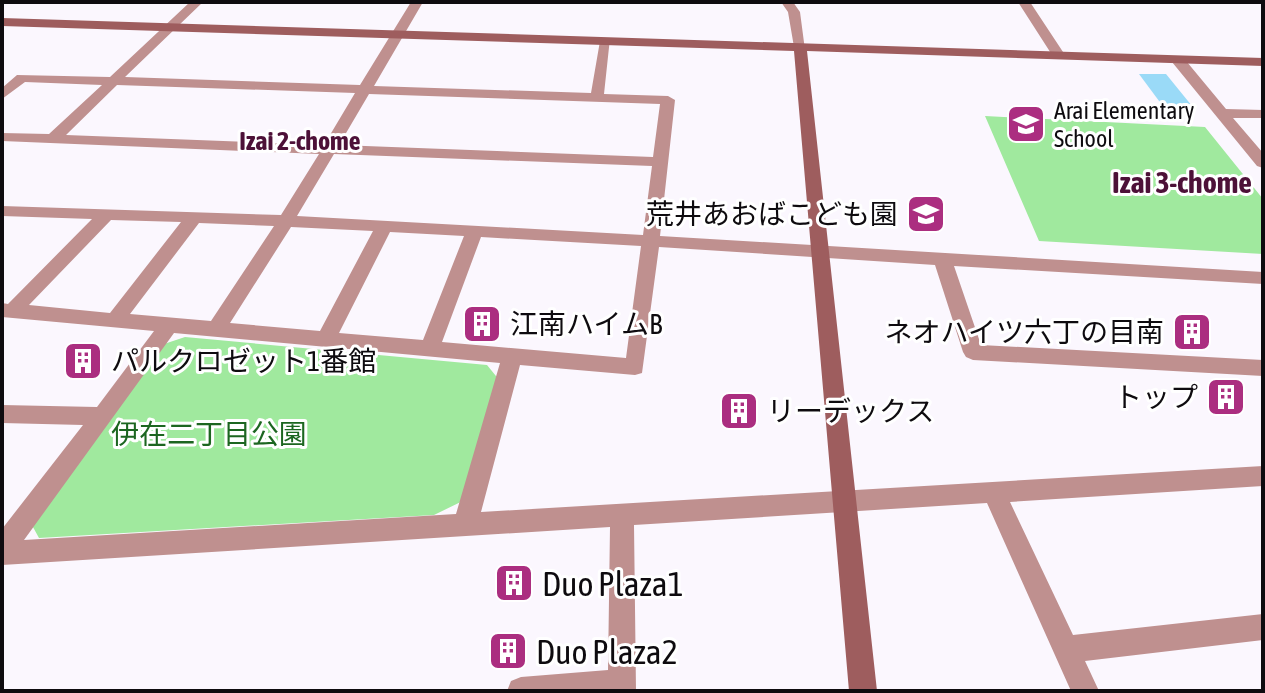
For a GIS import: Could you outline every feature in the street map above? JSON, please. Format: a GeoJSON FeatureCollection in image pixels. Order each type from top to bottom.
{"type":"FeatureCollection","features":[{"type":"Feature","properties":{"kind":"street"},"geometry":{"type":"LineString","coordinates":[[54,138],[197,2]]}},
{"type":"Feature","properties":{"kind":"street"},"geometry":{"type":"LineString","coordinates":[[215,331],[286,221],[417,2]]}},
{"type":"Feature","properties":{"kind":"street"},"geometry":{"type":"LineString","coordinates":[[787,2],[794,12],[800,47],[823,253],[843,501],[863,691]]}},
{"type":"Feature","properties":{"kind":"street"},"geometry":{"type":"LineString","coordinates":[[1024,2],[1059,55]]}},
{"type":"Feature","properties":{"kind":"street"},"geometry":{"type":"LineString","coordinates":[[2,22],[1263,62]]}},
{"type":"Feature","properties":{"kind":"street"},"geometry":{"type":"LineString","coordinates":[[597,97],[606,41]]}},
{"type":"Feature","properties":{"kind":"street"},"geometry":{"type":"LineString","coordinates":[[1177,59],[1263,163]]}},
{"type":"Feature","properties":{"kind":"street"},"geometry":{"type":"LineString","coordinates":[[2,95],[22,78],[668,100],[635,367],[7,311]]}},
{"type":"Feature","properties":{"kind":"street"},"geometry":{"type":"LineString","coordinates":[[1222,113],[1263,114]]}},
{"type":"Feature","properties":{"kind":"street"},"geometry":{"type":"LineString","coordinates":[[2,137],[660,162]]}},
{"type":"Feature","properties":{"kind":"street"},"geometry":{"type":"LineString","coordinates":[[2,211],[384,226],[943,262],[1263,278]]}},
{"type":"Feature","properties":{"kind":"street"},"geometry":{"type":"LineString","coordinates":[[7,311],[108,213]]}},
{"type":"Feature","properties":{"kind":"street"},"geometry":{"type":"LineString","coordinates":[[114,321],[194,217]]}},
{"type":"Feature","properties":{"kind":"street"},"geometry":{"type":"LineString","coordinates":[[325,341],[384,226]]}},
{"type":"Feature","properties":{"kind":"street"},"geometry":{"type":"LineString","coordinates":[[429,350],[474,231]]}},
{"type":"Feature","properties":{"kind":"street"},"geometry":{"type":"LineString","coordinates":[[943,262],[973,352],[1263,368]]}},
{"type":"Feature","properties":{"kind":"street"},"geometry":{"type":"LineString","coordinates":[[2,550],[168,326]]}},
{"type":"Feature","properties":{"kind":"street"},"geometry":{"type":"LineString","coordinates":[[465,525],[512,358]]}},
{"type":"Feature","properties":{"kind":"street"},"geometry":{"type":"LineString","coordinates":[[2,414],[102,416]]}},
{"type":"Feature","properties":{"kind":"street"},"geometry":{"type":"LineString","coordinates":[[2,550],[1263,476]]}},
{"type":"Feature","properties":{"kind":"street"},"geometry":{"type":"LineString","coordinates":[[994,493],[1085,691]]}},
{"type":"Feature","properties":{"kind":"street"},"geometry":{"type":"LineString","coordinates":[[521,691],[622,687],[622,516]]}},
{"type":"Feature","properties":{"kind":"street"},"geometry":{"type":"LineString","coordinates":[[1067,649],[1263,627]]}},
{"type":"Feature","properties":{"kind":"green space"},"geometry":{"type":"Polygon","coordinates":[[[985,116],[1205,127],[1263,199],[1263,254],[1039,241],[985,116]]]}},
{"type":"Feature","properties":{"kind":"green space","name":"伊在二丁目公園"},"geometry":{"type":"Polygon","coordinates":[[[185,337],[487,365],[500,381],[473,496],[434,515],[39,538],[28,518],[152,348],[185,337]]]}},
{"type":"Feature","properties":{"kind":"water"},"geometry":{"type":"Polygon","coordinates":[[[1139,74],[1166,74],[1192,106],[1162,105],[1139,74]]]}},
{"type":"Feature","properties":{"kind":"place","name":"Arai Elementary School"},"geometry":{"type":"Point","coordinates":[1026,124]}},
{"type":"Feature","properties":{"kind":"place","name":"荒井あおばこども園"},"geometry":{"type":"Point","coordinates":[926,214]}},
{"type":"Feature","properties":{"kind":"place","name":"江南ハイムB"},"geometry":{"type":"Point","coordinates":[482,324]}},
{"type":"Feature","properties":{"kind":"place","name":"ネオハイツ六丁の目南"},"geometry":{"type":"Point","coordinates":[1192,332]}},
{"type":"Feature","properties":{"kind":"place","name":"パルクロゼット1番館"},"geometry":{"type":"Point","coordinates":[83,361]}},
{"type":"Feature","properties":{"kind":"place","name":"トップ"},"geometry":{"type":"Point","coordinates":[1226,397]}},
{"type":"Feature","properties":{"kind":"place","name":"リーデックス"},"geometry":{"type":"Point","coordinates":[739,411]}},
{"type":"Feature","properties":{"kind":"place","name":"Duo Plaza1"},"geometry":{"type":"Point","coordinates":[514,583]}},
{"type":"Feature","properties":{"kind":"place","name":"Duo Plaza2"},"geometry":{"type":"Point","coordinates":[508,651]}},
{"type":"Feature","properties":{"kind":"district","name":"Izai 2-chome"},"geometry":{"type":"Point","coordinates":[300,141]}},
{"type":"Feature","properties":{"kind":"district","name":"Izai 3-chome"},"geometry":{"type":"Point","coordinates":[1182,182]}}]}
